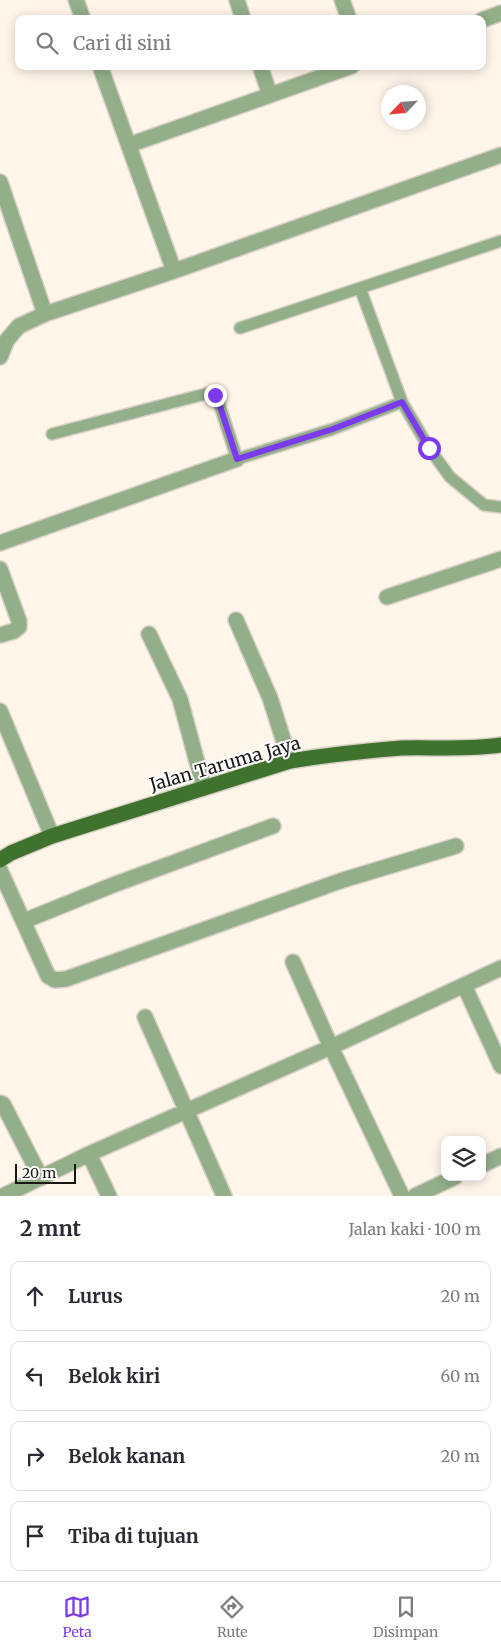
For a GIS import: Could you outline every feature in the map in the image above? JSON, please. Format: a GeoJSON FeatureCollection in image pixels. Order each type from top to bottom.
{"type":"FeatureCollection","features":[{"type":"Feature","properties":{"kind":"main road","name":"Jalan Taruma Jaya"},"geometry":{"type":"LineString","coordinates":[[0,860],[11,853],[52,836],[290,761],[328,755],[402,748],[483,748],[501,745]]}},
{"type":"Feature","properties":{"kind":"street"},"geometry":{"type":"LineString","coordinates":[[76,0],[81,15]]}},
{"type":"Feature","properties":{"kind":"street"},"geometry":{"type":"LineString","coordinates":[[237,0],[242,15]]}},
{"type":"Feature","properties":{"kind":"street"},"geometry":{"type":"LineString","coordinates":[[342,0],[348,15]]}},
{"type":"Feature","properties":{"kind":"street"},"geometry":{"type":"LineString","coordinates":[[486,18],[501,12],[497,0]]}},
{"type":"Feature","properties":{"kind":"street"},"geometry":{"type":"LineString","coordinates":[[101,70],[174,271]]}},
{"type":"Feature","properties":{"kind":"street"},"geometry":{"type":"LineString","coordinates":[[261,70],[270,95]]}},
{"type":"Feature","properties":{"kind":"street"},"geometry":{"type":"LineString","coordinates":[[129,145],[341,70]]}},
{"type":"Feature","properties":{"kind":"street"},"geometry":{"type":"LineString","coordinates":[[0,357],[7,340],[18,326],[45,314],[174,271],[501,155]]}},
{"type":"Feature","properties":{"kind":"street"},"geometry":{"type":"LineString","coordinates":[[0,182],[45,314]]}},
{"type":"Feature","properties":{"kind":"street"},"geometry":{"type":"LineString","coordinates":[[0,543],[237,459]]}},
{"type":"Feature","properties":{"kind":"street"},"geometry":{"type":"LineString","coordinates":[[387,597],[501,559]]}},
{"type":"Feature","properties":{"kind":"street"},"geometry":{"type":"LineString","coordinates":[[0,569],[19,621],[19,627],[14,631],[0,635]]}},
{"type":"Feature","properties":{"kind":"street"},"geometry":{"type":"LineString","coordinates":[[236,620],[270,698],[290,761]]}},
{"type":"Feature","properties":{"kind":"street"},"geometry":{"type":"LineString","coordinates":[[149,634],[180,699],[204,788]]}},
{"type":"Feature","properties":{"kind":"street"},"geometry":{"type":"LineString","coordinates":[[0,710],[52,836]]}},
{"type":"Feature","properties":{"kind":"street"},"geometry":{"type":"LineString","coordinates":[[24,921],[122,882],[273,826]]}},
{"type":"Feature","properties":{"kind":"street"},"geometry":{"type":"LineString","coordinates":[[0,870],[48,976],[56,980],[66,979],[343,880],[456,846]]}},
{"type":"Feature","properties":{"kind":"street"},"geometry":{"type":"LineString","coordinates":[[293,962],[402,1196]]}},
{"type":"Feature","properties":{"kind":"street"},"geometry":{"type":"LineString","coordinates":[[2,1196],[89,1154],[331,1047],[501,968]]}},
{"type":"Feature","properties":{"kind":"street"},"geometry":{"type":"LineString","coordinates":[[464,985],[501,1066]]}},
{"type":"Feature","properties":{"kind":"street"},"geometry":{"type":"LineString","coordinates":[[145,1017],[224,1196]]}},
{"type":"Feature","properties":{"kind":"street"},"geometry":{"type":"LineString","coordinates":[[0,1103],[3,1104],[41,1178]]}},
{"type":"Feature","properties":{"kind":"street"},"geometry":{"type":"LineString","coordinates":[[89,1154],[109,1196]]}},
{"type":"Feature","properties":{"kind":"street"},"geometry":{"type":"LineString","coordinates":[[486,1162],[501,1156]]}},
{"type":"Feature","properties":{"kind":"street"},"geometry":{"type":"LineString","coordinates":[[415,1196],[447,1181]]}},
{"type":"Feature","properties":{"kind":"lane"},"geometry":{"type":"LineString","coordinates":[[240,328],[501,242]]}},
{"type":"Feature","properties":{"kind":"lane"},"geometry":{"type":"LineString","coordinates":[[360,288],[402,402],[429,448],[450,477],[484,505],[501,507]]}},
{"type":"Feature","properties":{"kind":"lane"},"geometry":{"type":"LineString","coordinates":[[52,434],[209,393],[215,395],[218,400],[237,459],[333,429],[402,402]]}},
{"type":"Feature","properties":{"kind":"route"},"geometry":{"type":"LineString","coordinates":[[215,395],[237,459],[333,429],[402,402],[429,448]]}}]}
